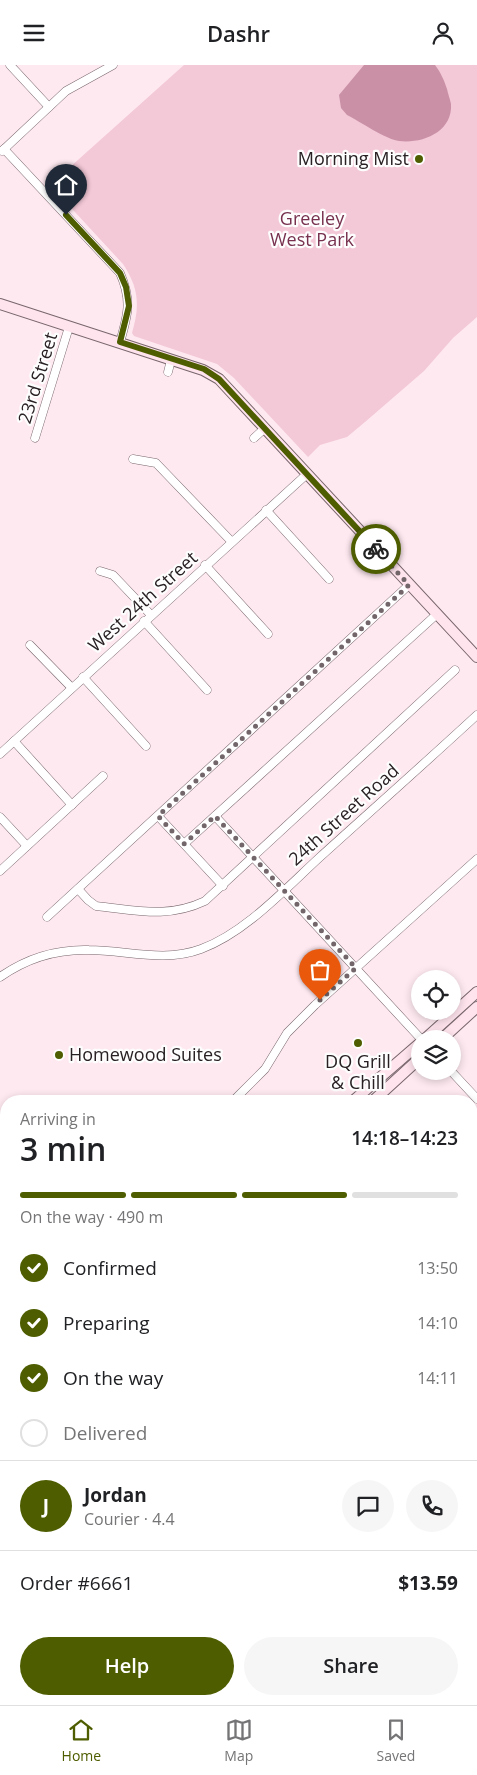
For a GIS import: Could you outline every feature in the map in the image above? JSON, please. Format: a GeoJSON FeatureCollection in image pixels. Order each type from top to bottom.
{"type":"FeatureCollection","features":[{"type":"Feature","properties":{"kind":"street"},"geometry":{"type":"LineString","coordinates":[[10,65],[48,107]]}},
{"type":"Feature","properties":{"kind":"street"},"geometry":{"type":"LineString","coordinates":[[113,65],[66,91],[2,151],[120,273],[126,287],[129,306],[120,342]]}},
{"type":"Feature","properties":{"kind":"street"},"geometry":{"type":"LineString","coordinates":[[0,305],[204,369],[219,379],[477,657]]}},
{"type":"Feature","properties":{"kind":"street","name":"23rd Street"},"geometry":{"type":"LineString","coordinates":[[34,438],[69,327]]}},
{"type":"Feature","properties":{"kind":"street"},"geometry":{"type":"LineString","coordinates":[[168,372],[171,360]]}},
{"type":"Feature","properties":{"kind":"street"},"geometry":{"type":"LineString","coordinates":[[254,438],[264,429]]}},
{"type":"Feature","properties":{"kind":"street"},"geometry":{"type":"LineString","coordinates":[[133,459],[156,463],[231,541]]}},
{"type":"Feature","properties":{"kind":"street","name":"West 24th Street"},"geometry":{"type":"LineString","coordinates":[[1,751],[307,474]]}},
{"type":"Feature","properties":{"kind":"street"},"geometry":{"type":"LineString","coordinates":[[266,510],[330,579]]}},
{"type":"Feature","properties":{"kind":"street"},"geometry":{"type":"LineString","coordinates":[[205,565],[268,634]]}},
{"type":"Feature","properties":{"kind":"street"},"geometry":{"type":"LineString","coordinates":[[100,571],[113,575],[151,615]]}},
{"type":"Feature","properties":{"kind":"street"},"geometry":{"type":"LineString","coordinates":[[47,917],[409,585]]}},
{"type":"Feature","properties":{"kind":"street"},"geometry":{"type":"LineString","coordinates":[[184,844],[436,614]]}},
{"type":"Feature","properties":{"kind":"street"},"geometry":{"type":"LineString","coordinates":[[144,621],[207,690]]}},
{"type":"Feature","properties":{"kind":"street"},"geometry":{"type":"LineString","coordinates":[[30,645],[71,687]]}},
{"type":"Feature","properties":{"kind":"street"},"geometry":{"type":"LineString","coordinates":[[78,889],[88,900],[96,905],[160,912],[189,908],[210,897],[455,670]]}},
{"type":"Feature","properties":{"kind":"street"},"geometry":{"type":"LineString","coordinates":[[83,677],[146,746]]}},
{"type":"Feature","properties":{"kind":"street","name":"24th Street Road"},"geometry":{"type":"LineString","coordinates":[[0,977],[30,960],[50,953],[89,949],[156,956],[178,955],[200,950],[220,941],[240,929],[477,715]]}},
{"type":"Feature","properties":{"kind":"street"},"geometry":{"type":"LineString","coordinates":[[14,741],[72,805]]}},
{"type":"Feature","properties":{"kind":"street"},"geometry":{"type":"LineString","coordinates":[[0,871],[103,776]]}},
{"type":"Feature","properties":{"kind":"street"},"geometry":{"type":"LineString","coordinates":[[158,816],[223,886]]}},
{"type":"Feature","properties":{"kind":"street"},"geometry":{"type":"LineString","coordinates":[[215,816],[413,1030]]}},
{"type":"Feature","properties":{"kind":"street"},"geometry":{"type":"LineString","coordinates":[[0,817],[27,846]]}},
{"type":"Feature","properties":{"kind":"street"},"geometry":{"type":"LineString","coordinates":[[239,1095],[265,1069],[287,1033],[477,859]]}},
{"type":"Feature","properties":{"kind":"street"},"geometry":{"type":"LineString","coordinates":[[435,1030],[477,992]]}},
{"type":"Feature","properties":{"kind":"street"},"geometry":{"type":"LineString","coordinates":[[452,1030],[477,1007]]}},
{"type":"Feature","properties":{"kind":"street"},"geometry":{"type":"LineString","coordinates":[[360,1095],[411,1051]]}},
{"type":"Feature","properties":{"kind":"street"},"geometry":{"type":"LineString","coordinates":[[380,1095],[411,1066]]}},
{"type":"Feature","properties":{"kind":"street"},"geometry":{"type":"LineString","coordinates":[[459,1080],[473,1095]]}},
{"type":"Feature","properties":{"kind":"green space","name":"Greeley West Park"},"geometry":{"type":"Polygon","coordinates":[[[184,65],[477,65],[477,317],[453,338],[424,371],[347,437],[320,445],[308,457],[234,378],[217,364],[134,336],[132,333],[137,306],[135,289],[123,264],[50,185],[184,65]]]}},
{"type":"Feature","properties":{"kind":"shaded area"},"geometry":{"type":"Polygon","coordinates":[[[364,65],[435,65],[447,89],[451,104],[447,122],[441,129],[426,138],[399,141],[380,134],[347,115],[341,108],[339,95],[364,65]]]}},
{"type":"Feature","properties":{"kind":"way so far"},"geometry":{"type":"LineString","coordinates":[[320,1000],[356,968],[215,816],[184,844],[158,816],[409,585],[376,549]]}},
{"type":"Feature","properties":{"kind":"place","name":"Morning Mist"},"geometry":{"type":"Point","coordinates":[419,159]}},
{"type":"Feature","properties":{"kind":"place","name":"DQ Grill & Chill"},"geometry":{"type":"Point","coordinates":[358,1043]}},
{"type":"Feature","properties":{"kind":"place","name":"Homewood Suites"},"geometry":{"type":"Point","coordinates":[59,1055]}},
{"type":"Feature","properties":{"kind":"route"},"geometry":{"type":"LineString","coordinates":[[66,215],[120,273],[126,287],[129,306],[120,342],[204,369],[219,379],[376,549]]}}]}
